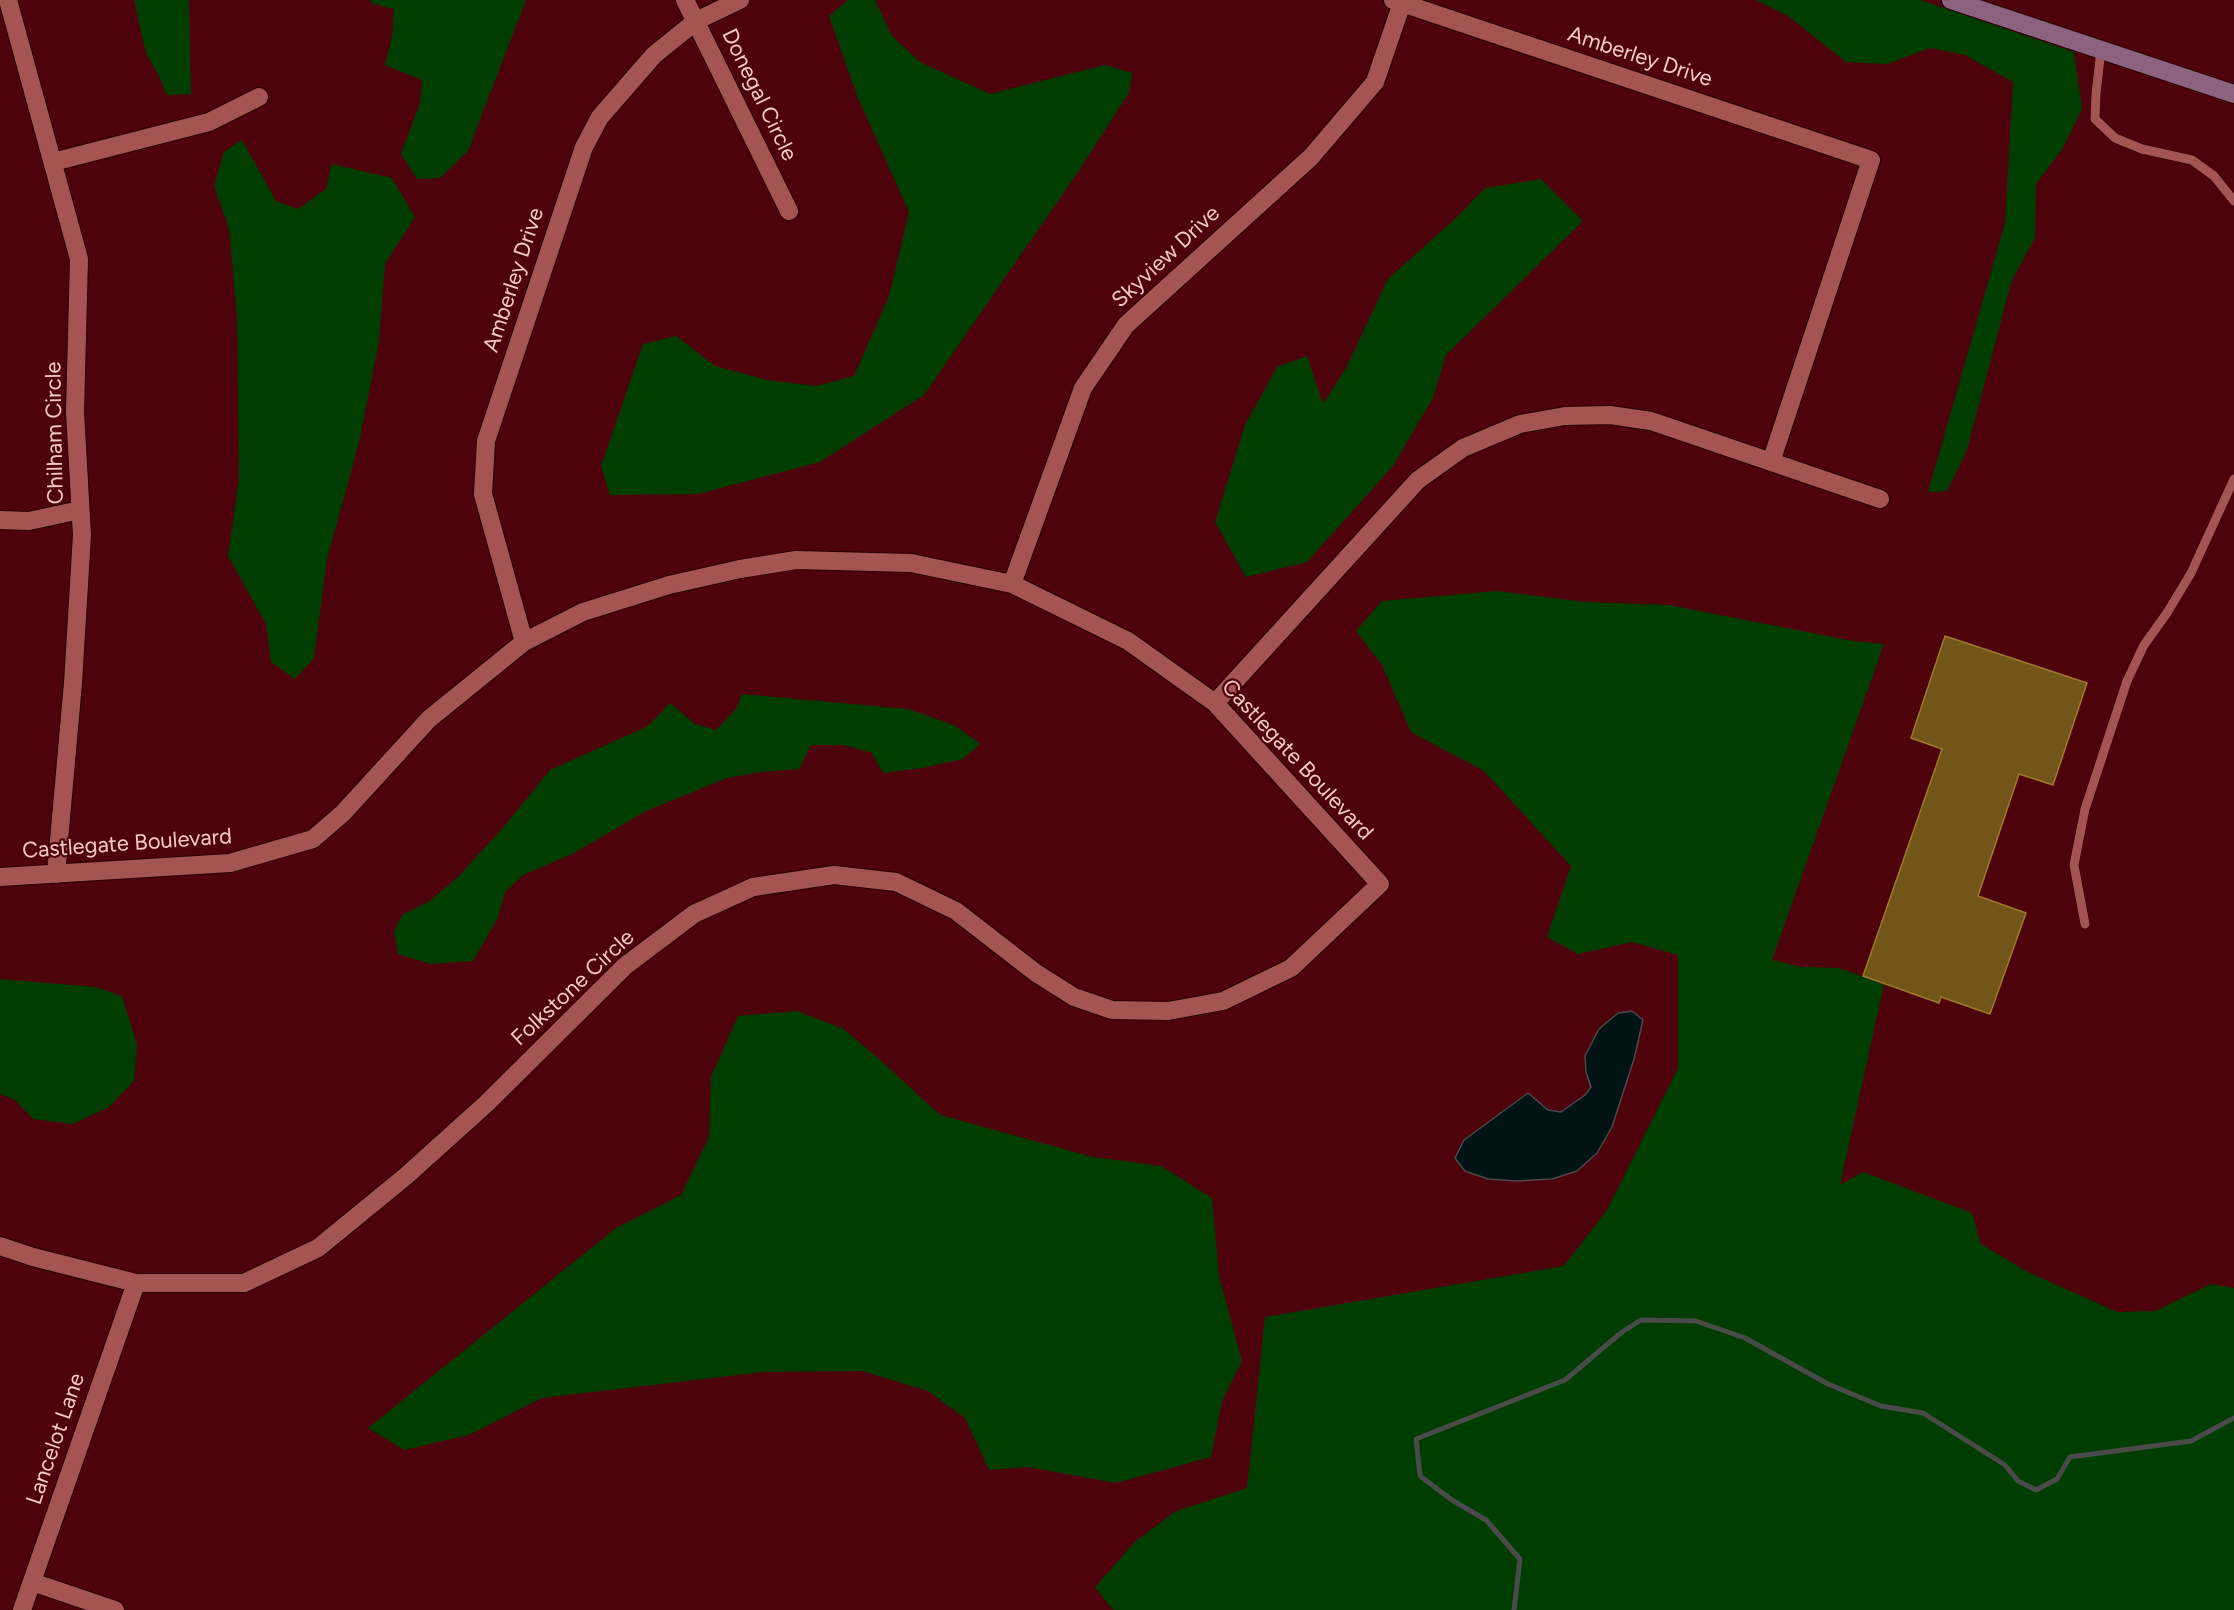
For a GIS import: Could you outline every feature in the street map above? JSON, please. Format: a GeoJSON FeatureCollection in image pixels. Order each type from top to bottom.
{"type":"FeatureCollection","features":[{"type":"Feature","properties":{"kind":"street","name":"Chilham Circle"},"geometry":{"type":"LineString","coordinates":[[8,0],[80,259],[75,412],[82,535],[73,683],[56,874]]}},
{"type":"Feature","properties":{"kind":"street","name":"Donegal Circle"},"geometry":{"type":"LineString","coordinates":[[685,0],[789,212]]}},
{"type":"Feature","properties":{"kind":"street","name":"Amberley Drive"},"geometry":{"type":"LineString","coordinates":[[524,642],[483,494],[486,441],[584,147],[600,117],[654,55],[696,21],[740,0]]}},
{"type":"Feature","properties":{"kind":"street"},"geometry":{"type":"LineString","coordinates":[[1951,0],[2234,94]]}},
{"type":"Feature","properties":{"kind":"street","name":"Amberley Drive"},"geometry":{"type":"LineString","coordinates":[[1399,1],[1871,160],[1771,462]]}},
{"type":"Feature","properties":{"kind":"street","name":"Skyview Drive"},"geometry":{"type":"LineString","coordinates":[[1012,584],[1083,388],[1126,326],[1311,157],[1375,82],[1399,1]]}},
{"type":"Feature","properties":{"kind":"street"},"geometry":{"type":"LineString","coordinates":[[53,162],[209,122],[259,97]]}},
{"type":"Feature","properties":{"kind":"street"},"geometry":{"type":"LineString","coordinates":[[1215,703],[1418,480],[1463,448],[1520,424],[1565,416],[1610,415],[1651,421],[1880,499]]}},
{"type":"Feature","properties":{"kind":"street"},"geometry":{"type":"LineString","coordinates":[[0,520],[29,521],[80,510]]}},
{"type":"Feature","properties":{"kind":"street","name":"Castlegate Boulevard"},"geometry":{"type":"LineString","coordinates":[[0,877],[230,863],[313,839],[343,813],[429,719],[524,642],[583,612],[669,585],[740,568],[796,560],[911,563],[1012,584],[1128,641],[1215,703],[1380,884]]}},
{"type":"Feature","properties":{"kind":"street","name":"Folkstone Circle"},"geometry":{"type":"LineString","coordinates":[[0,1246],[33,1257],[135,1283],[244,1282],[318,1248],[406,1176],[487,1103],[625,966],[694,914],[753,887],[834,875],[896,882],[956,911],[1036,973],[1074,997],[1112,1010],[1168,1011],[1223,1001],[1291,968],[1380,884]]}},
{"type":"Feature","properties":{"kind":"street","name":"Lancelot Lane"},"geometry":{"type":"LineString","coordinates":[[22,1610],[135,1283]]}},
{"type":"Feature","properties":{"kind":"street"},"geometry":{"type":"LineString","coordinates":[[32,1582],[115,1610]]}},
{"type":"Feature","properties":{"kind":"lane"},"geometry":{"type":"LineString","coordinates":[[2101,50],[2095,119],[2115,138],[2142,149],[2192,160],[2214,176],[2234,201]]}},
{"type":"Feature","properties":{"kind":"lane"},"geometry":{"type":"LineString","coordinates":[[2085,924],[2074,865],[2085,809],[2124,692],[2144,645],[2191,573],[2234,479]]}},
{"type":"Feature","properties":{"kind":"green space"},"geometry":{"type":"Polygon","coordinates":[[[134,0],[189,0],[191,94],[167,95],[146,53],[134,0]]]}},
{"type":"Feature","properties":{"kind":"green space"},"geometry":{"type":"Polygon","coordinates":[[[371,0],[526,0],[468,151],[440,178],[417,179],[401,154],[420,103],[422,80],[385,65],[392,36],[394,9],[373,4],[371,0]]]}},
{"type":"Feature","properties":{"kind":"green space"},"geometry":{"type":"Polygon","coordinates":[[[848,0],[875,0],[892,36],[920,62],[990,94],[1105,65],[1132,73],[1130,91],[1080,169],[924,395],[820,462],[698,494],[610,495],[601,466],[643,344],[676,336],[715,366],[767,380],[816,386],[854,376],[889,296],[909,212],[858,98],[829,16],[848,0]]]}},
{"type":"Feature","properties":{"kind":"green space"},"geometry":{"type":"Polygon","coordinates":[[[1756,0],[1920,0],[2074,52],[2082,109],[2063,148],[2036,184],[2035,238],[2012,280],[1967,450],[1947,491],[1928,492],[2005,223],[2013,82],[1965,55],[1930,48],[1887,64],[1846,62],[1788,16],[1756,0]]]}},
{"type":"Feature","properties":{"kind":"green space"},"geometry":{"type":"Polygon","coordinates":[[[242,140],[276,201],[298,209],[326,189],[332,164],[392,178],[415,217],[385,264],[379,342],[359,443],[327,559],[314,658],[295,679],[271,662],[266,624],[228,556],[239,479],[237,318],[229,228],[214,186],[224,152],[242,140]]]}},
{"type":"Feature","properties":{"kind":"green space"},"geometry":{"type":"Polygon","coordinates":[[[1541,179],[1583,221],[1446,355],[1433,398],[1393,466],[1307,562],[1246,577],[1215,522],[1245,425],[1277,367],[1307,356],[1323,404],[1346,368],[1388,279],[1457,217],[1485,188],[1541,179]]]}},
{"type":"Feature","properties":{"kind":"green space"},"geometry":{"type":"Polygon","coordinates":[[[1497,591],[1585,602],[1669,605],[1853,641],[1884,644],[1772,960],[1802,967],[1839,968],[1884,984],[1840,1185],[1863,1172],[1972,1213],[1981,1244],[2026,1271],[2117,1312],[2155,1311],[2211,1284],[2234,1288],[2234,1610],[1113,1610],[1095,1587],[1135,1542],[1176,1511],[1247,1488],[1265,1317],[1564,1266],[1607,1210],[1678,1068],[1678,955],[1632,942],[1578,954],[1547,937],[1571,866],[1484,771],[1411,732],[1382,665],[1356,631],[1382,601],[1497,591]]]}},
{"type":"Feature","properties":{"kind":"green space"},"geometry":{"type":"Polygon","coordinates":[[[742,694],[908,709],[954,725],[980,744],[963,759],[883,773],[872,753],[844,745],[811,745],[799,769],[727,778],[646,811],[574,853],[523,875],[505,892],[498,918],[473,961],[431,964],[398,954],[394,932],[402,915],[428,902],[456,879],[502,829],[550,770],[648,726],[670,703],[695,724],[716,730],[737,708],[742,694]]]}},
{"type":"Feature","properties":{"kind":"green space"},"geometry":{"type":"Polygon","coordinates":[[[0,979],[95,987],[122,996],[137,1044],[134,1081],[109,1107],[73,1124],[33,1119],[15,1100],[0,1094],[0,979]]]}},
{"type":"Feature","properties":{"kind":"green space"},"geometry":{"type":"Polygon","coordinates":[[[797,1011],[842,1028],[940,1115],[1093,1157],[1161,1166],[1212,1198],[1219,1276],[1242,1361],[1222,1401],[1211,1457],[1116,1483],[1028,1467],[989,1470],[965,1418],[928,1391],[862,1371],[763,1372],[542,1398],[469,1435],[404,1450],[368,1428],[616,1228],[681,1195],[709,1137],[711,1077],[738,1016],[797,1011]]]}},
{"type":"Feature","properties":{"kind":"shaded area"},"geometry":{"type":"Polygon","coordinates":[[[1632,1011],[1643,1020],[1634,1059],[1612,1127],[1597,1153],[1577,1171],[1552,1179],[1517,1181],[1488,1179],[1465,1171],[1455,1158],[1464,1140],[1528,1093],[1548,1110],[1561,1112],[1585,1095],[1591,1087],[1586,1072],[1585,1056],[1599,1029],[1618,1013],[1632,1011]]]}},
{"type":"Feature","properties":{"kind":"building"},"geometry":{"type":"Polygon","coordinates":[[[1945,636],[2087,683],[2053,785],[2019,774],[1978,896],[2026,913],[1990,1014],[1941,997],[1939,1003],[1863,976],[1942,749],[1911,738],[1945,636]]]}},
{"type":"Feature","properties":{"kind":"waterway"},"geometry":{"type":"LineString","coordinates":[[1514,1610],[1520,1559],[1486,1520],[1452,1500],[1420,1476],[1416,1439],[1565,1380],[1622,1332],[1641,1320],[1696,1321],[1745,1338],[1828,1384],[1881,1406],[1923,1413],[2005,1465],[2018,1481],[2036,1490],[2057,1479],[2070,1457],[2191,1441],[2234,1418]]}}]}
